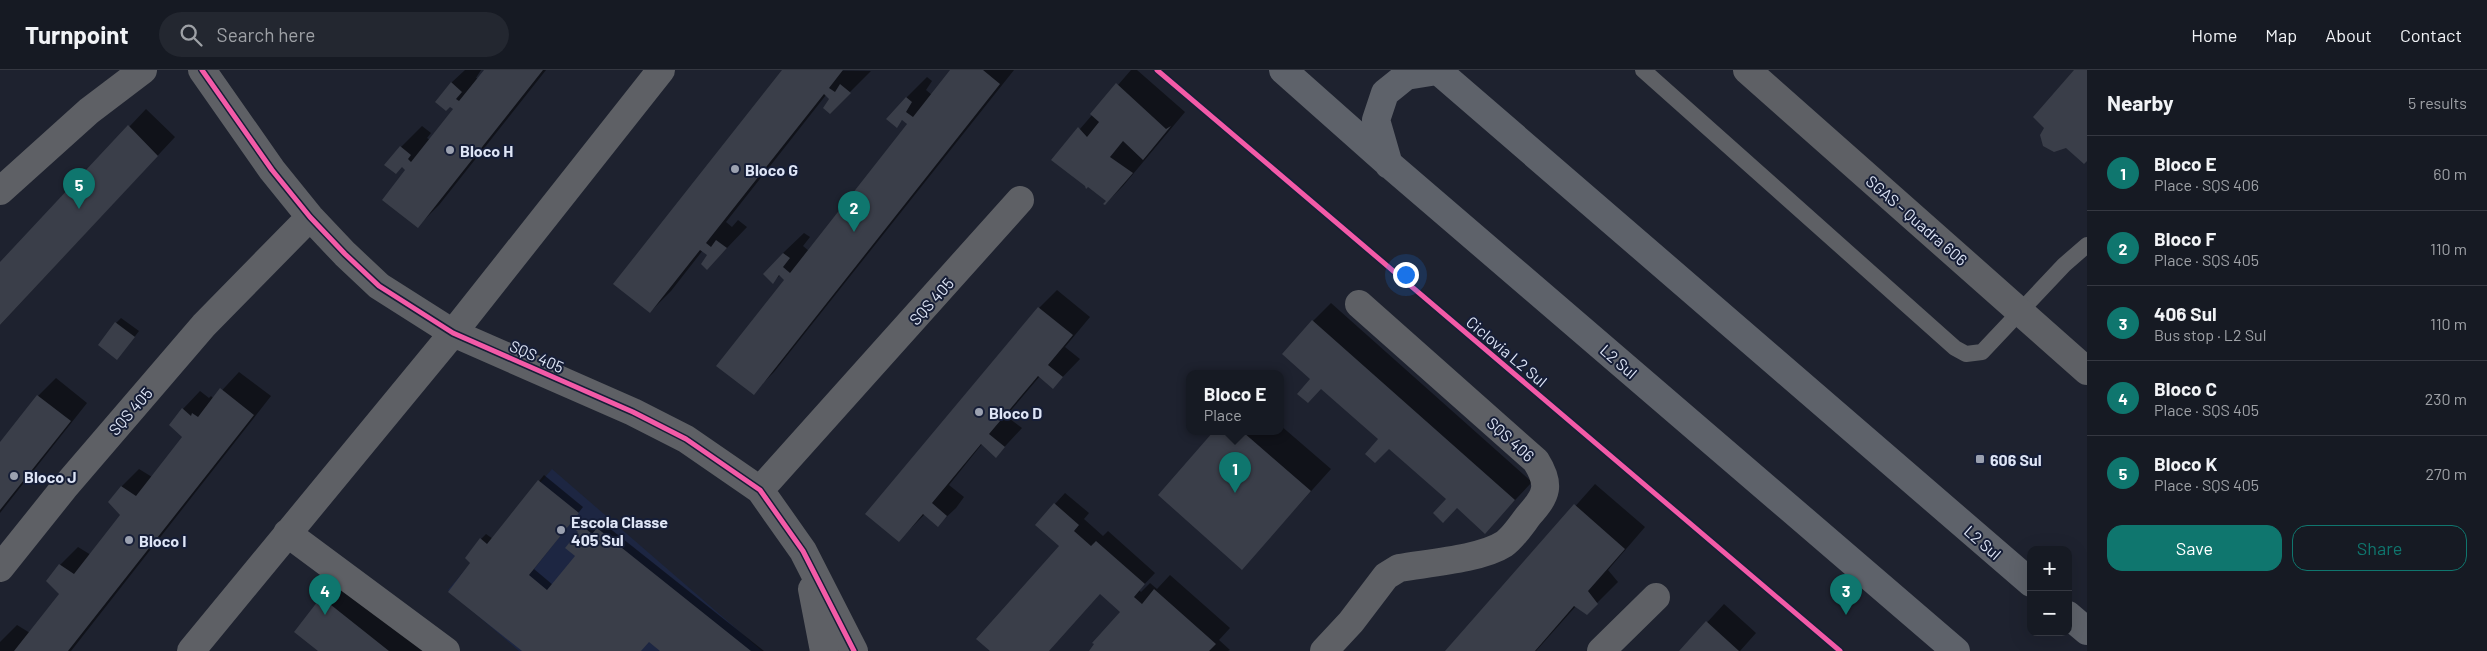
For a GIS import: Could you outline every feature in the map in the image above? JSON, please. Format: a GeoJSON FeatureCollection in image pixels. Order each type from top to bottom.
{"type":"FeatureCollection","features":[{"type":"Feature","properties":{"kind":"main road","name":"L2 Sul"},"geometry":{"type":"LineString","coordinates":[[1283,70],[1390,165],[1956,651]]}},
{"type":"Feature","properties":{"kind":"main road","name":"L2 Sul"},"geometry":{"type":"LineString","coordinates":[[1437,70],[2027,580]]}},
{"type":"Feature","properties":{"kind":"main road"},"geometry":{"type":"LineString","coordinates":[[1390,165],[1376,120],[1385,94],[1406,76],[1437,70]]}},
{"type":"Feature","properties":{"kind":"main road"},"geometry":{"type":"LineString","coordinates":[[2072,618],[2087,631]]}},
{"type":"Feature","properties":{"kind":"street"},"geometry":{"type":"LineString","coordinates":[[0,191],[89,111],[143,70]]}},
{"type":"Feature","properties":{"kind":"street"},"geometry":{"type":"LineString","coordinates":[[203,647],[287,533],[453,333],[662,70]]}},
{"type":"Feature","properties":{"kind":"street","name":"SGAS - Quadra 606"},"geometry":{"type":"LineString","coordinates":[[1747,70],[2087,371]]}},
{"type":"Feature","properties":{"kind":"street","name":"SQS 405"},"geometry":{"type":"LineString","coordinates":[[201,72],[272,170],[310,217],[344,254],[379,286],[453,333],[633,412],[686,439],[760,490],[803,551],[854,651]]}},
{"type":"Feature","properties":{"kind":"street","name":"SQS 405"},"geometry":{"type":"LineString","coordinates":[[760,490],[1020,200]]}},
{"type":"Feature","properties":{"kind":"street","name":"SQS 405"},"geometry":{"type":"LineString","coordinates":[[0,568],[64,488],[204,325],[310,217]]}},
{"type":"Feature","properties":{"kind":"street","name":"SQS 406"},"geometry":{"type":"LineString","coordinates":[[1324,651],[1351,622],[1386,576],[1399,568],[1484,553],[1505,544],[1542,501],[1546,490],[1542,470],[1536,461],[1359,304]]}},
{"type":"Feature","properties":{"kind":"street"},"geometry":{"type":"LineString","coordinates":[[287,533],[446,651]]}},
{"type":"Feature","properties":{"kind":"street","name":"SQS 405"},"geometry":{"type":"LineString","coordinates":[[803,551],[824,651]]}},
{"type":"Feature","properties":{"kind":"street"},"geometry":{"type":"LineString","coordinates":[[1601,651],[1656,597]]}},
{"type":"Feature","properties":{"kind":"lane"},"geometry":{"type":"LineString","coordinates":[[1643,70],[1955,348],[1966,354],[1982,352],[2020,310],[2087,246]]}},
{"type":"Feature","properties":{"kind":"shaded area","name":"Escola Classe 405 Sul"},"geometry":{"type":"Polygon","coordinates":[[[552,469],[762,651],[519,651],[448,590],[552,469]]]}},
{"type":"Feature","properties":{"kind":"building","name":"Bloco H"},"geometry":{"type":"Polygon","coordinates":[[[484,70],[543,70],[418,228],[382,200],[405,170],[402,167],[396,174],[384,165],[400,146],[411,155],[408,159],[411,162],[453,109],[450,107],[446,111],[435,102],[451,82],[462,92],[456,99],[459,101],[484,70]]]}},
{"type":"Feature","properties":{"kind":"building","name":"Bloco G"},"geometry":{"type":"Polygon","coordinates":[[[782,70],[843,70],[829,88],[835,92],[840,84],[851,93],[830,114],[823,108],[829,99],[824,94],[706,243],[711,247],[716,240],[727,248],[707,270],[701,264],[707,255],[700,250],[650,313],[613,284],[782,70]]]}},
{"type":"Feature","properties":{"kind":"building"},"geometry":{"type":"Polygon","coordinates":[[[950,70],[983,70],[1000,84],[754,395],[716,366],[784,280],[779,275],[773,284],[763,274],[783,253],[790,258],[783,267],[790,273],[907,124],[902,120],[897,128],[886,119],[906,97],[912,102],[906,112],[913,117],[950,70]]]}},
{"type":"Feature","properties":{"kind":"building"},"geometry":{"type":"Polygon","coordinates":[[[2074,70],[2087,70],[2087,161],[2084,164],[2066,148],[2054,152],[2043,146],[2040,135],[2044,128],[2033,117],[2074,70]]]}},
{"type":"Feature","properties":{"kind":"building"},"geometry":{"type":"Polygon","coordinates":[[[1116,83],[1166,129],[1171,126],[1143,160],[1123,141],[1110,157],[1133,173],[1105,205],[1103,204],[1106,201],[1088,187],[1086,189],[1085,186],[1051,160],[1078,127],[1087,137],[1099,122],[1090,114],[1116,83]]]}},
{"type":"Feature","properties":{"kind":"building"},"geometry":{"type":"Polygon","coordinates":[[[128,125],[158,156],[0,325],[0,262],[128,125]]]}},
{"type":"Feature","properties":{"kind":"building","name":"Bloco D"},"geometry":{"type":"Polygon","coordinates":[[[1038,307],[1073,335],[1048,365],[1063,377],[1053,389],[1038,376],[989,434],[1005,447],[996,458],[981,444],[932,503],[947,516],[938,527],[923,514],[899,542],[865,514],[1038,307]]]}},
{"type":"Feature","properties":{"kind":"building"},"geometry":{"type":"Polygon","coordinates":[[[1312,320],[1515,500],[1485,534],[1457,508],[1443,523],[1433,513],[1446,499],[1389,449],[1375,463],[1365,454],[1378,439],[1321,389],[1308,403],[1297,394],[1310,379],[1282,354],[1312,320]]]}},
{"type":"Feature","properties":{"kind":"building"},"geometry":{"type":"Polygon","coordinates":[[[115,322],[135,337],[117,360],[98,345],[115,322]]]}},
{"type":"Feature","properties":{"kind":"building","name":"Bloco I"},"geometry":{"type":"Polygon","coordinates":[[[220,388],[254,415],[68,651],[14,651],[59,594],[46,581],[59,564],[74,574],[120,515],[108,502],[121,486],[136,496],[182,437],[169,425],[182,408],[191,416],[192,413],[198,417],[220,388]]]}},
{"type":"Feature","properties":{"kind":"building","name":"Bloco J"},"geometry":{"type":"Polygon","coordinates":[[[37,395],[71,421],[0,510],[0,442],[37,395]]]}},
{"type":"Feature","properties":{"kind":"building"},"geometry":{"type":"Polygon","coordinates":[[[1210,435],[1246,435],[1311,491],[1242,570],[1158,495],[1210,435]]]}},
{"type":"Feature","properties":{"kind":"building","name":"Escola Classe 405 Sul"},"geometry":{"type":"Polygon","coordinates":[[[538,480],[579,513],[529,575],[547,590],[575,556],[565,548],[578,532],[574,528],[579,523],[592,534],[597,528],[751,651],[660,651],[649,642],[641,651],[522,651],[448,592],[470,563],[465,558],[480,538],[487,544],[538,480]]]}},
{"type":"Feature","properties":{"kind":"building"},"geometry":{"type":"Polygon","coordinates":[[[1054,503],[1079,525],[1074,531],[1091,546],[1096,541],[1145,584],[1134,597],[1142,604],[1154,589],[1216,644],[1209,651],[1089,651],[1094,644],[1092,643],[1120,612],[1100,594],[1049,651],[990,651],[976,639],[1059,546],[1035,525],[1054,503]]]}},
{"type":"Feature","properties":{"kind":"building"},"geometry":{"type":"Polygon","coordinates":[[[1574,504],[1625,549],[1588,591],[1598,604],[1587,615],[1574,606],[1535,651],[1445,651],[1574,504]]]}},
{"type":"Feature","properties":{"kind":"building"},"geometry":{"type":"Polygon","coordinates":[[[321,597],[389,651],[318,651],[294,632],[321,597]]]}},
{"type":"Feature","properties":{"kind":"building"},"geometry":{"type":"Polygon","coordinates":[[[1706,621],[1739,651],[1679,651],[1706,621]]]}},
{"type":"Feature","properties":{"kind":"cycle path"},"geometry":{"type":"LineString","coordinates":[[202,70],[272,170],[310,217],[379,286],[453,333],[633,412],[686,439],[760,490],[803,551],[854,651]]}},
{"type":"Feature","properties":{"kind":"cycle path","name":"Ciclovia L2 Sul"},"geometry":{"type":"LineString","coordinates":[[1157,70],[1840,651]]}},
{"type":"Feature","properties":{"kind":"place","name":"Bloco H"},"geometry":{"type":"Point","coordinates":[450,150]}},
{"type":"Feature","properties":{"kind":"place","name":"Bloco G"},"geometry":{"type":"Point","coordinates":[735,169]}},
{"type":"Feature","properties":{"kind":"place","name":"Bloco K"},"geometry":{"type":"Point","coordinates":[79,209]}},
{"type":"Feature","properties":{"kind":"place","name":"Bloco F"},"geometry":{"type":"Point","coordinates":[854,232]}},
{"type":"Feature","properties":{"kind":"place","name":"Bloco D"},"geometry":{"type":"Point","coordinates":[979,412]}},
{"type":"Feature","properties":{"kind":"place","name":"606 Sul"},"geometry":{"type":"Point","coordinates":[1980,459]}},
{"type":"Feature","properties":{"kind":"place","name":"Bloco J"},"geometry":{"type":"Point","coordinates":[14,476]}},
{"type":"Feature","properties":{"kind":"place","name":"Bloco E"},"geometry":{"type":"Point","coordinates":[1235,493]}},
{"type":"Feature","properties":{"kind":"place","name":"Escola Classe 405 Sul"},"geometry":{"type":"Point","coordinates":[561,530]}},
{"type":"Feature","properties":{"kind":"place","name":"Bloco I"},"geometry":{"type":"Point","coordinates":[129,540]}},
{"type":"Feature","properties":{"kind":"place","name":"Bloco C"},"geometry":{"type":"Point","coordinates":[325,615]}},
{"type":"Feature","properties":{"kind":"place","name":"406 Sul"},"geometry":{"type":"Point","coordinates":[1846,615]}}]}
